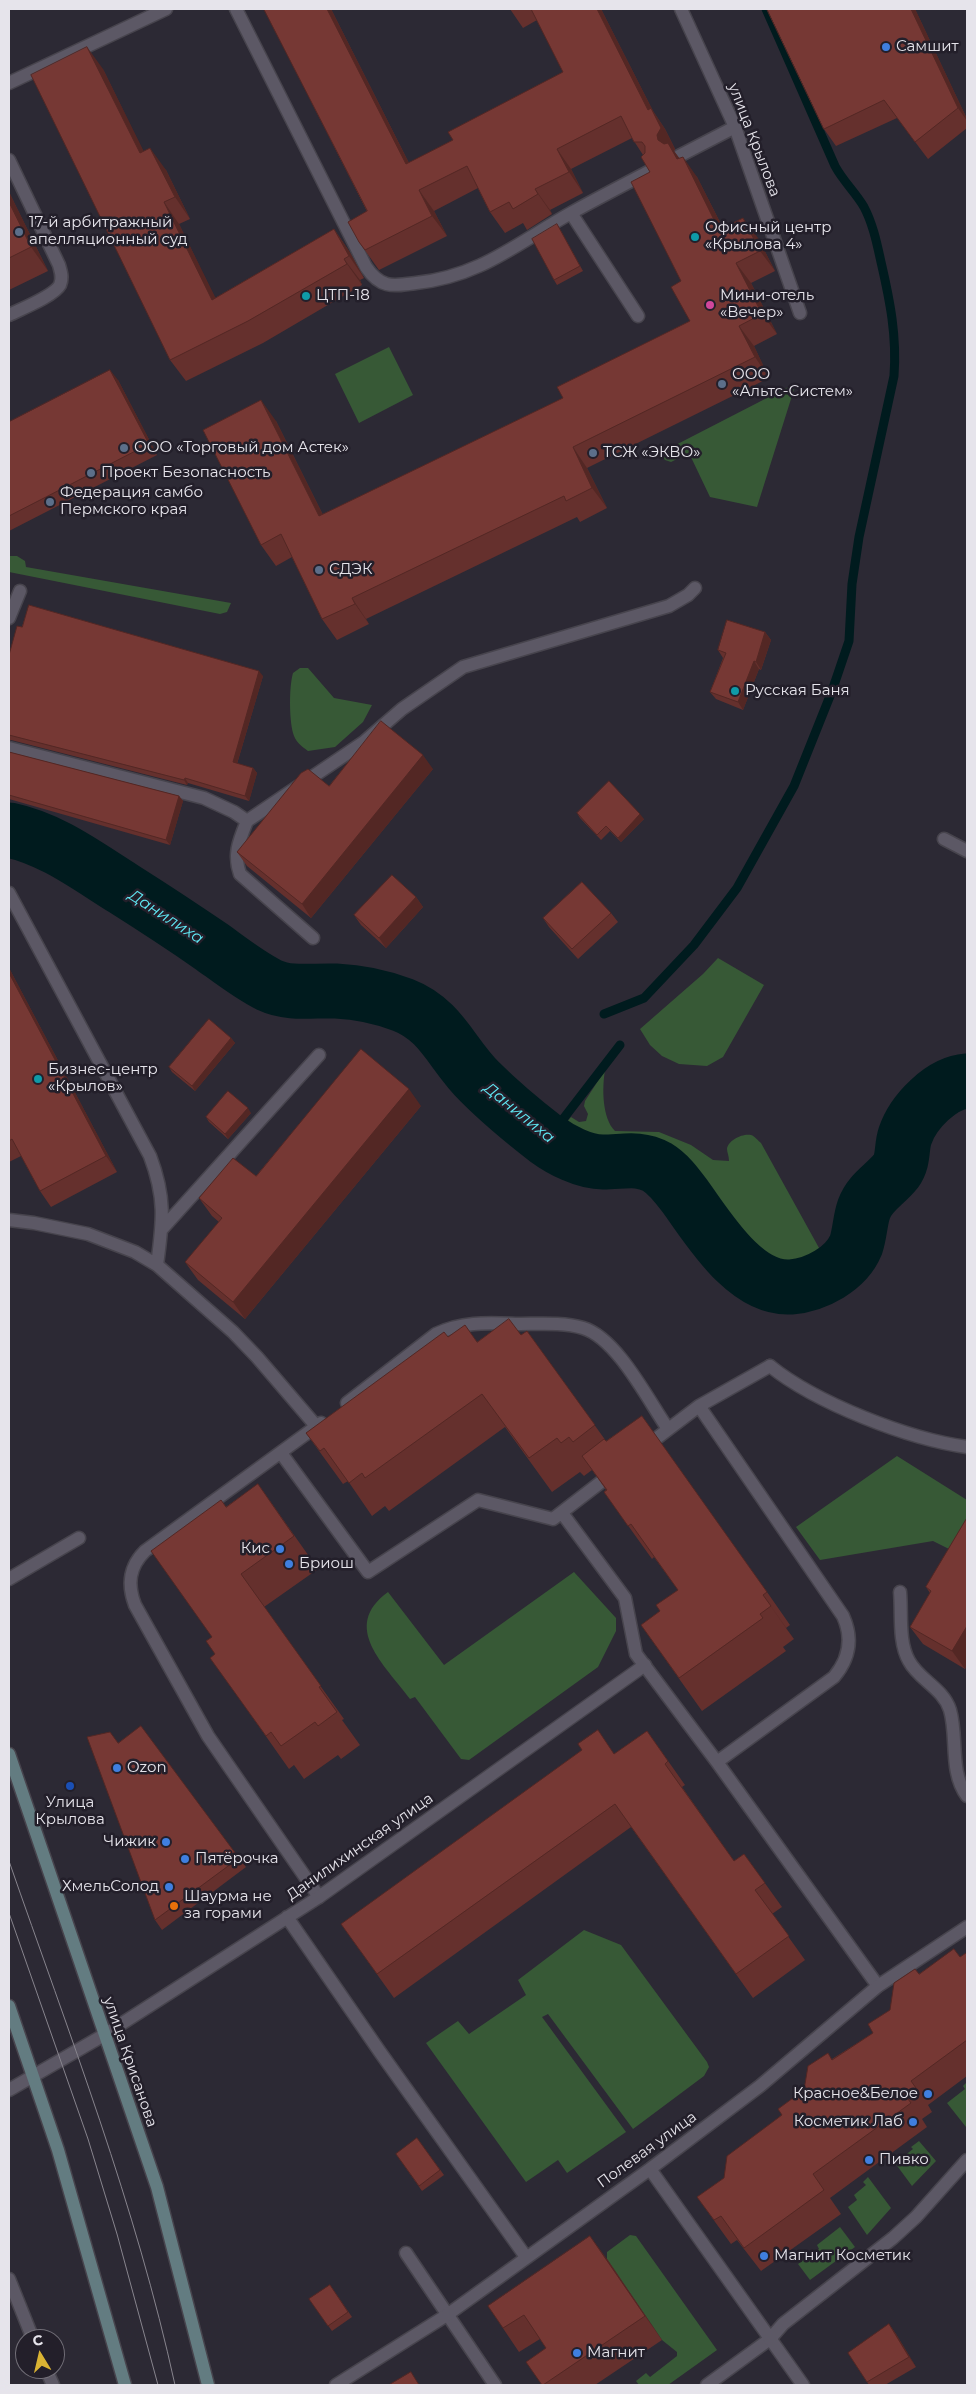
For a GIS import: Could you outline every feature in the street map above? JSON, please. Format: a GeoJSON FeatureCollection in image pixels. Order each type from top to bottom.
{"type":"FeatureCollection","features":[{"type":"Feature","properties":{"kind":"main road","name":"улица Крисанова"},"geometry":{"type":"LineString","coordinates":[[9,1754],[157,2187],[208,2385]]}},
{"type":"Feature","properties":{"kind":"main road"},"geometry":{"type":"LineString","coordinates":[[9,2006],[58,2150],[125,2385]]}},
{"type":"Feature","properties":{"kind":"street"},"geometry":{"type":"LineString","coordinates":[[9,83],[166,9]]}},
{"type":"Feature","properties":{"kind":"street"},"geometry":{"type":"LineString","coordinates":[[236,9],[366,268],[381,283],[393,286],[448,278],[479,268],[571,213],[652,170]]}},
{"type":"Feature","properties":{"kind":"street","name":"улица Крылова"},"geometry":{"type":"LineString","coordinates":[[681,9],[735,127],[800,313]]}},
{"type":"Feature","properties":{"kind":"street"},"geometry":{"type":"LineString","coordinates":[[679,156],[735,127]]}},
{"type":"Feature","properties":{"kind":"street"},"geometry":{"type":"LineString","coordinates":[[9,160],[59,265],[62,279],[60,286],[53,292],[9,315]]}},
{"type":"Feature","properties":{"kind":"street"},"geometry":{"type":"LineString","coordinates":[[571,213],[638,316]]}},
{"type":"Feature","properties":{"kind":"street"},"geometry":{"type":"LineString","coordinates":[[313,938],[240,874],[235,861],[235,851],[246,821],[364,742],[402,709],[463,667],[669,606],[688,595],[695,588]]}},
{"type":"Feature","properties":{"kind":"street"},"geometry":{"type":"LineString","coordinates":[[9,618],[20,591]]}},
{"type":"Feature","properties":{"kind":"street"},"geometry":{"type":"LineString","coordinates":[[9,748],[204,798],[234,812],[246,821]]}},
{"type":"Feature","properties":{"kind":"street"},"geometry":{"type":"LineString","coordinates":[[944,838],[967,851]]}},
{"type":"Feature","properties":{"kind":"street"},"geometry":{"type":"LineString","coordinates":[[9,893],[150,1156],[159,1178],[163,1198],[162,1229],[157,1265]]}},
{"type":"Feature","properties":{"kind":"street"},"geometry":{"type":"LineString","coordinates":[[162,1229],[319,1055]]}},
{"type":"Feature","properties":{"kind":"street"},"geometry":{"type":"LineString","coordinates":[[9,1220],[88,1234],[136,1252],[157,1265],[233,1332],[257,1357],[316,1427]]}},
{"type":"Feature","properties":{"kind":"street"},"geometry":{"type":"LineString","coordinates":[[319,1897],[208,1736],[135,1605],[130,1586],[133,1567],[145,1551],[316,1427],[436,1334],[450,1327],[477,1323],[564,1325],[583,1328],[598,1334],[612,1347],[668,1429]]}},
{"type":"Feature","properties":{"kind":"street"},"geometry":{"type":"LineString","coordinates":[[638,1453],[699,1406],[770,1366],[798,1387],[881,1424],[937,1441],[967,1447]]}},
{"type":"Feature","properties":{"kind":"street"},"geometry":{"type":"LineString","coordinates":[[699,1406],[843,1616],[848,1626],[849,1637],[847,1656],[834,1677],[717,1762]]}},
{"type":"Feature","properties":{"kind":"street"},"geometry":{"type":"LineString","coordinates":[[281,1453],[368,1572],[478,1500],[553,1520],[622,1465]]}},
{"type":"Feature","properties":{"kind":"street"},"geometry":{"type":"LineString","coordinates":[[562,1513],[625,1598],[636,1654],[717,1762],[878,1986]]}},
{"type":"Feature","properties":{"kind":"street"},"geometry":{"type":"LineString","coordinates":[[9,1579],[79,1538]]}},
{"type":"Feature","properties":{"kind":"street"},"geometry":{"type":"LineString","coordinates":[[900,1592],[905,1653],[916,1671],[947,1702],[951,1712],[960,1784],[967,1796]]}},
{"type":"Feature","properties":{"kind":"street","name":"Данилихинская улица"},"geometry":{"type":"LineString","coordinates":[[9,2090],[104,2035],[319,1897],[645,1665]]}},
{"type":"Feature","properties":{"kind":"street"},"geometry":{"type":"LineString","coordinates":[[287,1917],[385,2060],[526,2257]]}},
{"type":"Feature","properties":{"kind":"street","name":"Полевая улица"},"geometry":{"type":"LineString","coordinates":[[336,2385],[447,2315],[650,2169],[760,2086],[878,1986],[967,1927]]}},
{"type":"Feature","properties":{"kind":"street"},"geometry":{"type":"LineString","coordinates":[[707,2385],[770,2340],[783,2324],[893,2238],[916,2217],[967,2160]]}},
{"type":"Feature","properties":{"kind":"street"},"geometry":{"type":"LineString","coordinates":[[650,2169],[803,2385]]}},
{"type":"Feature","properties":{"kind":"street"},"geometry":{"type":"LineString","coordinates":[[406,2254],[495,2385]]}},
{"type":"Feature","properties":{"kind":"street"},"geometry":{"type":"LineString","coordinates":[[9,2280],[29,2329]]}},
{"type":"Feature","properties":{"kind":"green space"},"geometry":{"type":"Polygon","coordinates":[[[389,347],[413,395],[359,423],[335,374],[389,347]]]}},
{"type":"Feature","properties":{"kind":"green space"},"geometry":{"type":"Polygon","coordinates":[[[796,383],[757,507],[710,497],[689,453],[671,462],[665,460],[660,453],[796,383]]]}},
{"type":"Feature","properties":{"kind":"green space"},"geometry":{"type":"Polygon","coordinates":[[[9,556],[17,556],[25,561],[26,567],[231,603],[227,612],[220,614],[9,572],[9,556]]]}},
{"type":"Feature","properties":{"kind":"green space"},"geometry":{"type":"Polygon","coordinates":[[[300,668],[308,668],[334,698],[372,705],[363,722],[335,747],[308,751],[294,736],[290,711],[290,694],[293,673],[300,668]]]}},
{"type":"Feature","properties":{"kind":"green space"},"geometry":{"type":"Polygon","coordinates":[[[718,958],[764,985],[723,1057],[707,1066],[679,1064],[662,1056],[650,1045],[640,1029],[703,974],[718,958]]]}},
{"type":"Feature","properties":{"kind":"green space"},"geometry":{"type":"Polygon","coordinates":[[[605,1070],[603,1094],[605,1111],[615,1131],[659,1132],[691,1145],[713,1160],[729,1161],[727,1149],[733,1140],[744,1135],[755,1137],[761,1143],[829,1266],[828,1270],[798,1280],[774,1279],[753,1269],[734,1253],[686,1189],[669,1170],[657,1162],[643,1158],[583,1154],[570,1149],[559,1139],[564,1126],[571,1117],[579,1122],[586,1121],[588,1114],[584,1106],[585,1101],[605,1070]]]}},
{"type":"Feature","properties":{"kind":"green space"},"geometry":{"type":"Polygon","coordinates":[[[897,1456],[967,1500],[967,1528],[953,1551],[933,1541],[820,1560],[796,1527],[897,1456]]]}},
{"type":"Feature","properties":{"kind":"green space"},"geometry":{"type":"Polygon","coordinates":[[[574,1572],[616,1618],[616,1631],[598,1667],[469,1760],[461,1759],[415,1697],[410,1699],[379,1659],[367,1632],[368,1619],[374,1605],[388,1592],[444,1665],[574,1572]]]}},
{"type":"Feature","properties":{"kind":"green space"},"geometry":{"type":"Polygon","coordinates":[[[584,1930],[621,1945],[709,2067],[704,2076],[633,2129],[548,2014],[542,2017],[626,2132],[567,2173],[558,2160],[526,2182],[426,2043],[458,2021],[469,2034],[526,1995],[518,1980],[584,1930]]]}},
{"type":"Feature","properties":{"kind":"green space"},"geometry":{"type":"Polygon","coordinates":[[[967,2082],[966,2127],[947,2103],[965,2089],[963,2086],[967,2082]]]}},
{"type":"Feature","properties":{"kind":"green space"},"geometry":{"type":"Polygon","coordinates":[[[919,2141],[936,2161],[912,2186],[895,2163],[913,2149],[911,2147],[919,2141]]]}},
{"type":"Feature","properties":{"kind":"green space"},"geometry":{"type":"Polygon","coordinates":[[[868,2177],[891,2208],[867,2235],[848,2207],[857,2200],[854,2195],[866,2185],[863,2182],[868,2177]]]}},
{"type":"Feature","properties":{"kind":"green space"},"geometry":{"type":"Polygon","coordinates":[[[840,2227],[855,2247],[810,2280],[798,2264],[819,2249],[817,2245],[840,2227]]]}},
{"type":"Feature","properties":{"kind":"green space"},"geometry":{"type":"Polygon","coordinates":[[[630,2235],[636,2236],[717,2350],[668,2385],[639,2385],[636,2381],[646,2373],[650,2377],[677,2356],[677,2352],[662,2340],[607,2259],[607,2252],[630,2235]]]}},
{"type":"Feature","properties":{"kind":"building"},"geometry":{"type":"Polygon","coordinates":[[[264,9],[327,9],[406,164],[453,140],[448,132],[563,72],[531,9],[597,9],[648,110],[651,108],[661,128],[657,135],[658,140],[664,144],[668,143],[677,159],[683,157],[719,230],[743,218],[760,251],[736,263],[762,314],[739,326],[755,357],[573,447],[592,488],[566,501],[564,496],[352,598],[355,604],[322,619],[281,534],[261,545],[203,430],[261,400],[319,516],[563,398],[557,387],[690,321],[671,287],[681,281],[631,182],[650,172],[641,157],[645,153],[645,146],[642,142],[634,142],[621,116],[557,149],[569,172],[535,189],[538,194],[513,209],[509,202],[490,212],[467,166],[419,190],[432,216],[365,250],[348,222],[367,211],[264,9]]]}},
{"type":"Feature","properties":{"kind":"building"},"geometry":{"type":"Polygon","coordinates":[[[767,9],[911,9],[958,108],[915,142],[884,100],[824,129],[767,9]]]}},
{"type":"Feature","properties":{"kind":"building"},"geometry":{"type":"Polygon","coordinates":[[[87,47],[140,153],[150,148],[175,197],[164,202],[212,300],[334,229],[349,256],[344,259],[347,264],[248,321],[170,360],[31,75],[87,47]]]}},
{"type":"Feature","properties":{"kind":"building"},"geometry":{"type":"Polygon","coordinates":[[[9,202],[31,247],[9,258],[9,202]]]}},
{"type":"Feature","properties":{"kind":"building"},"geometry":{"type":"Polygon","coordinates":[[[557,224],[580,266],[554,280],[532,239],[557,224]]]}},
{"type":"Feature","properties":{"kind":"building"},"geometry":{"type":"Polygon","coordinates":[[[110,370],[149,444],[9,516],[9,422],[110,370]]]}},
{"type":"Feature","properties":{"kind":"building"},"geometry":{"type":"Polygon","coordinates":[[[29,605],[259,671],[233,762],[253,768],[245,796],[185,778],[184,780],[9,735],[9,655],[17,626],[22,627],[29,605]]]}},
{"type":"Feature","properties":{"kind":"building"},"geometry":{"type":"Polygon","coordinates":[[[727,620],[765,632],[756,662],[754,661],[738,702],[710,692],[726,653],[718,650],[727,620]]]}},
{"type":"Feature","properties":{"kind":"building"},"geometry":{"type":"Polygon","coordinates":[[[381,721],[423,755],[302,904],[237,852],[301,773],[308,769],[329,786],[381,721]]]}},
{"type":"Feature","properties":{"kind":"building"},"geometry":{"type":"Polygon","coordinates":[[[9,752],[179,796],[166,840],[9,795],[9,752]]]}},
{"type":"Feature","properties":{"kind":"building"},"geometry":{"type":"Polygon","coordinates":[[[609,781],[640,814],[618,838],[606,826],[597,835],[577,813],[609,781]]]}},
{"type":"Feature","properties":{"kind":"building"},"geometry":{"type":"Polygon","coordinates":[[[392,875],[416,897],[379,938],[354,915],[392,875]]]}},
{"type":"Feature","properties":{"kind":"building"},"geometry":{"type":"Polygon","coordinates":[[[582,882],[611,913],[572,949],[543,918],[582,882]]]}},
{"type":"Feature","properties":{"kind":"building","name":"Бизнес-центр «Крылов»"},"geometry":{"type":"Polygon","coordinates":[[[9,973],[106,1156],[40,1191],[12,1139],[9,1141],[9,973]]]}},
{"type":"Feature","properties":{"kind":"building"},"geometry":{"type":"Polygon","coordinates":[[[209,1019],[231,1038],[192,1086],[169,1067],[209,1019]]]}},
{"type":"Feature","properties":{"kind":"building"},"geometry":{"type":"Polygon","coordinates":[[[361,1049],[409,1089],[233,1302],[185,1262],[222,1218],[199,1198],[233,1158],[256,1176],[361,1049]]]}},
{"type":"Feature","properties":{"kind":"building"},"geometry":{"type":"Polygon","coordinates":[[[228,1091],[248,1108],[225,1134],[206,1117],[228,1091]]]}},
{"type":"Feature","properties":{"kind":"building"},"geometry":{"type":"Polygon","coordinates":[[[509,1319],[521,1335],[527,1331],[595,1425],[573,1442],[569,1437],[561,1443],[557,1438],[529,1458],[482,1394],[365,1478],[362,1473],[349,1483],[324,1448],[320,1451],[306,1433],[444,1332],[448,1337],[465,1325],[477,1342],[509,1319]]]}},
{"type":"Feature","properties":{"kind":"building"},"geometry":{"type":"Polygon","coordinates":[[[642,1416],[767,1592],[763,1595],[771,1606],[760,1614],[763,1618],[679,1678],[641,1625],[660,1611],[656,1605],[678,1590],[631,1524],[628,1526],[604,1492],[607,1490],[582,1456],[604,1439],[606,1441],[642,1416]]]}},
{"type":"Feature","properties":{"kind":"building"},"geometry":{"type":"Polygon","coordinates":[[[258,1484],[294,1536],[241,1574],[321,1686],[319,1687],[337,1712],[318,1726],[315,1722],[281,1746],[271,1732],[266,1736],[210,1658],[215,1654],[206,1641],[212,1637],[151,1551],[221,1500],[226,1507],[258,1484]]]}},
{"type":"Feature","properties":{"kind":"building"},"geometry":{"type":"Polygon","coordinates":[[[967,1518],[967,1626],[952,1651],[910,1627],[931,1591],[926,1587],[967,1518]]]}},
{"type":"Feature","properties":{"kind":"building"},"geometry":{"type":"Polygon","coordinates":[[[141,1726],[239,1858],[155,1920],[87,1737],[110,1732],[118,1743],[141,1726]]]}},
{"type":"Feature","properties":{"kind":"building"},"geometry":{"type":"Polygon","coordinates":[[[598,1730],[614,1754],[647,1731],[668,1761],[665,1764],[734,1861],[744,1854],[765,1883],[755,1890],[789,1936],[736,1974],[615,1804],[377,1974],[341,1924],[582,1750],[578,1744],[598,1730]]]}},
{"type":"Feature","properties":{"kind":"building"},"geometry":{"type":"Polygon","coordinates":[[[954,1949],[960,1957],[966,1953],[967,1955],[967,2040],[911,2081],[916,2088],[905,2095],[911,2103],[813,2174],[824,2190],[744,2248],[721,2216],[714,2220],[697,2197],[724,2178],[727,2156],[782,2115],[778,2109],[804,2090],[808,2066],[828,2053],[832,2060],[873,2033],[868,2024],[890,2010],[894,1983],[915,1969],[919,1974],[954,1949]]]}},
{"type":"Feature","properties":{"kind":"building"},"geometry":{"type":"Polygon","coordinates":[[[417,2138],[440,2170],[419,2186],[396,2154],[417,2138]]]}},
{"type":"Feature","properties":{"kind":"building"},"geometry":{"type":"Polygon","coordinates":[[[590,2236],[645,2316],[542,2385],[526,2362],[546,2348],[524,2315],[503,2328],[488,2306],[590,2236]]]}},
{"type":"Feature","properties":{"kind":"building"},"geometry":{"type":"Polygon","coordinates":[[[330,2285],[348,2312],[328,2326],[309,2299],[330,2285]]]}},
{"type":"Feature","properties":{"kind":"building"},"geometry":{"type":"Polygon","coordinates":[[[889,2324],[909,2357],[867,2382],[848,2353],[889,2324]]]}},
{"type":"Feature","properties":{"kind":"building"},"geometry":{"type":"Polygon","coordinates":[[[411,2372],[419,2385],[389,2385],[411,2372]]]}},
{"type":"Feature","properties":{"kind":"waterway"},"geometry":{"type":"LineString","coordinates":[[604,1014],[644,998],[694,945],[737,888],[794,786],[832,691],[849,641],[852,584],[859,537],[894,376],[895,347],[890,305],[870,220],[861,202],[835,166],[766,9]]}},
{"type":"Feature","properties":{"kind":"waterway","name":"Данилиха"},"geometry":{"type":"LineString","coordinates":[[9,830],[25,834],[69,854],[269,985],[293,991],[336,991],[378,997],[403,1005],[416,1012],[437,1029],[470,1072],[521,1119],[552,1143],[573,1155],[588,1160],[603,1162],[637,1161],[650,1164],[662,1170],[670,1177],[718,1242],[731,1256],[744,1269],[759,1279],[775,1285],[791,1287],[810,1283],[829,1274],[845,1261],[856,1245],[867,1203],[899,1167],[905,1136],[914,1118],[929,1100],[938,1093],[947,1087],[967,1081]]}},
{"type":"Feature","properties":{"kind":"waterway"},"geometry":{"type":"LineString","coordinates":[[547,1140],[620,1045]]}},
{"type":"Feature","properties":{"kind":"tram line"},"geometry":{"type":"LineString","coordinates":[[9,1861],[78,2056],[121,2186],[159,2318],[175,2385]]}},
{"type":"Feature","properties":{"kind":"tram line"},"geometry":{"type":"LineString","coordinates":[[9,1913],[88,2139],[117,2234],[158,2385]]}},
{"type":"Feature","properties":{"kind":"place","name":"Самшит"},"geometry":{"type":"Point","coordinates":[886,47]}},
{"type":"Feature","properties":{"kind":"place","name":"17-й арбитражный апелляционный суд"},"geometry":{"type":"Point","coordinates":[19,232]}},
{"type":"Feature","properties":{"kind":"place","name":"Офисный центр «Крылова 4»"},"geometry":{"type":"Point","coordinates":[695,237]}},
{"type":"Feature","properties":{"kind":"place","name":"ЦТП-18"},"geometry":{"type":"Point","coordinates":[306,296]}},
{"type":"Feature","properties":{"kind":"place","name":"Мини-отель «Вечер»"},"geometry":{"type":"Point","coordinates":[710,305]}},
{"type":"Feature","properties":{"kind":"place","name":"ООО «Альтс-Систем»"},"geometry":{"type":"Point","coordinates":[722,384]}},
{"type":"Feature","properties":{"kind":"place","name":"ООО «Торговый дом Астек»"},"geometry":{"type":"Point","coordinates":[124,448]}},
{"type":"Feature","properties":{"kind":"place","name":"ТСЖ «ЭКВО»"},"geometry":{"type":"Point","coordinates":[593,453]}},
{"type":"Feature","properties":{"kind":"place","name":"Проект Безопасность"},"geometry":{"type":"Point","coordinates":[91,473]}},
{"type":"Feature","properties":{"kind":"place","name":"Федерация самбо Пермского края"},"geometry":{"type":"Point","coordinates":[50,502]}},
{"type":"Feature","properties":{"kind":"place","name":"СДЭК"},"geometry":{"type":"Point","coordinates":[319,570]}},
{"type":"Feature","properties":{"kind":"place","name":"Русская Баня"},"geometry":{"type":"Point","coordinates":[735,691]}},
{"type":"Feature","properties":{"kind":"place","name":"Бизнес-центр «Крылов»"},"geometry":{"type":"Point","coordinates":[38,1079]}},
{"type":"Feature","properties":{"kind":"place","name":"Кис"},"geometry":{"type":"Point","coordinates":[280,1549]}},
{"type":"Feature","properties":{"kind":"place","name":"Бриош"},"geometry":{"type":"Point","coordinates":[289,1564]}},
{"type":"Feature","properties":{"kind":"place","name":"Ozon"},"geometry":{"type":"Point","coordinates":[117,1768]}},
{"type":"Feature","properties":{"kind":"place","name":"Улица Крылова"},"geometry":{"type":"Point","coordinates":[70,1786]}},
{"type":"Feature","properties":{"kind":"place","name":"Чижик"},"geometry":{"type":"Point","coordinates":[166,1842]}},
{"type":"Feature","properties":{"kind":"place","name":"Пятёрочка"},"geometry":{"type":"Point","coordinates":[185,1859]}},
{"type":"Feature","properties":{"kind":"place","name":"ХмельСолод"},"geometry":{"type":"Point","coordinates":[169,1887]}},
{"type":"Feature","properties":{"kind":"place","name":"Шаурма не за горами"},"geometry":{"type":"Point","coordinates":[174,1906]}},
{"type":"Feature","properties":{"kind":"place","name":"Красное&Белое"},"geometry":{"type":"Point","coordinates":[928,2094]}},
{"type":"Feature","properties":{"kind":"place","name":"Косметик Лаб"},"geometry":{"type":"Point","coordinates":[913,2122]}},
{"type":"Feature","properties":{"kind":"place","name":"Пивко"},"geometry":{"type":"Point","coordinates":[869,2160]}},
{"type":"Feature","properties":{"kind":"place","name":"Магнит Косметик"},"geometry":{"type":"Point","coordinates":[764,2256]}},
{"type":"Feature","properties":{"kind":"place","name":"Магнит"},"geometry":{"type":"Point","coordinates":[577,2353]}}]}
